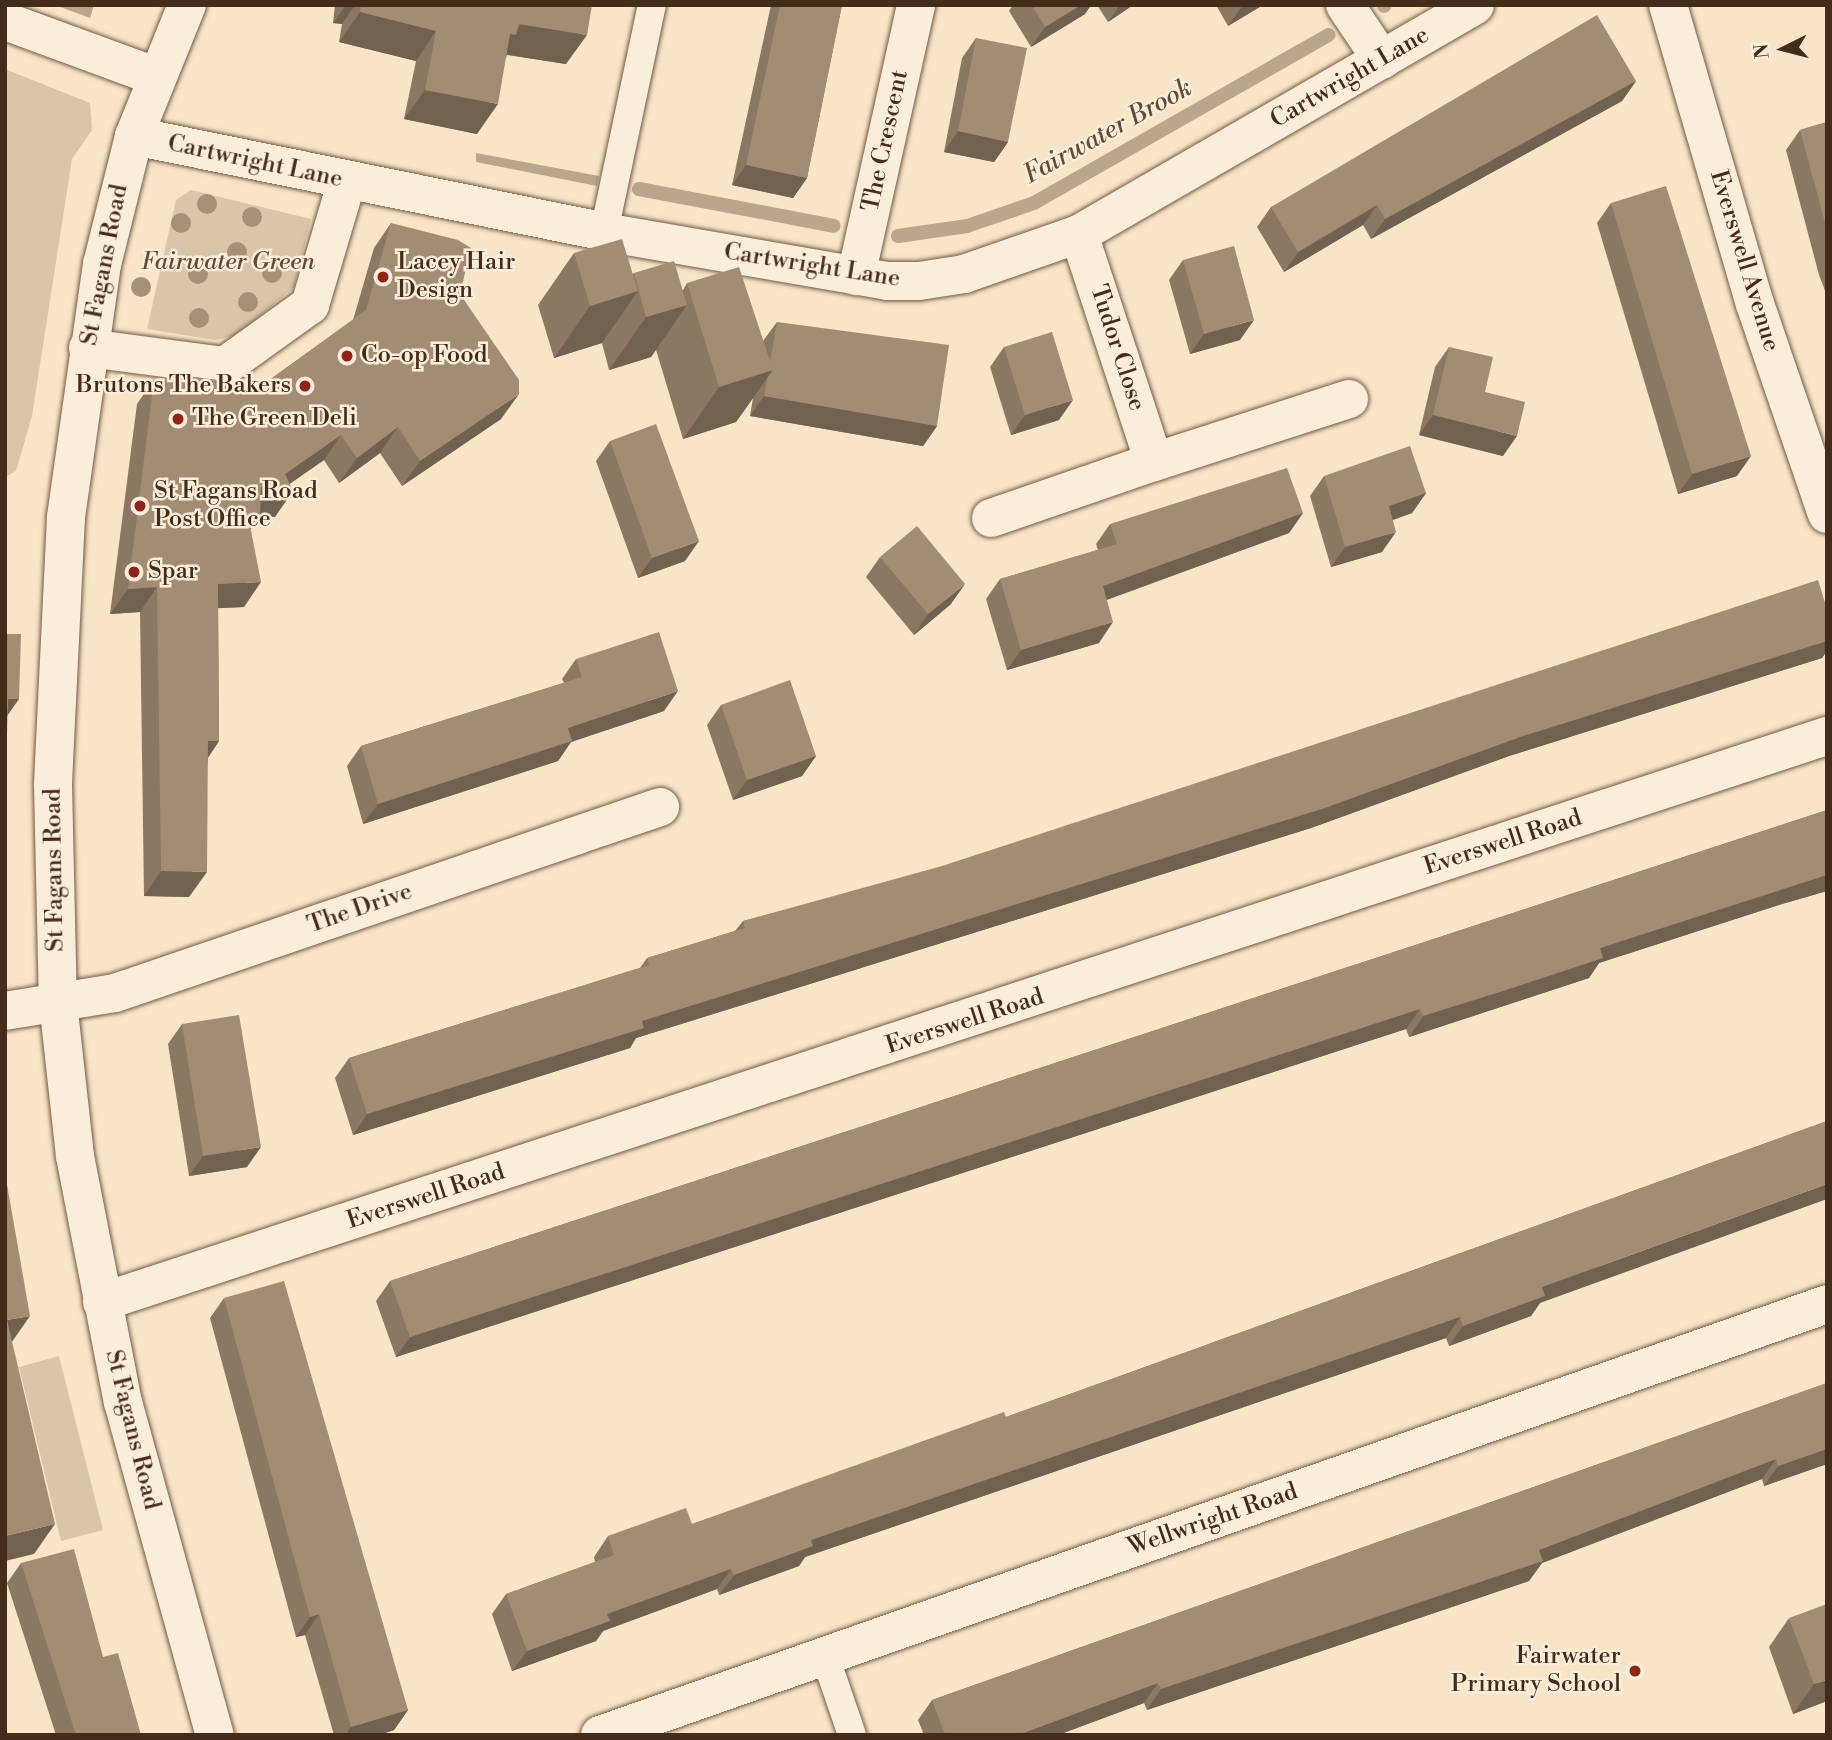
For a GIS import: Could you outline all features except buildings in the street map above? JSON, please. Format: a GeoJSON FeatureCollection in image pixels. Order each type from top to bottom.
{"type":"FeatureCollection","features":[{"type":"Feature","properties":{"kind":"street","name":"St Fagans Road"},"geometry":{"type":"LineString","coordinates":[[187,5],[134,136],[88,348],[58,645],[53,786],[58,1002],[75,1156],[102,1302],[215,1735]]}},
{"type":"Feature","properties":{"kind":"street","name":"The Crescent"},"geometry":{"type":"LineString","coordinates":[[856,276],[916,5]]}},
{"type":"Feature","properties":{"kind":"street"},"geometry":{"type":"LineString","coordinates":[[1345,5],[1381,60]]}},
{"type":"Feature","properties":{"kind":"street","name":"Cartwright Lane"},"geometry":{"type":"LineString","coordinates":[[134,136],[604,232],[856,276],[919,281],[964,274],[1079,233],[1475,5]]}},
{"type":"Feature","properties":{"kind":"street","name":"Everswell Avenue"},"geometry":{"type":"LineString","coordinates":[[1668,5],[1755,304],[1827,514]]}},
{"type":"Feature","properties":{"kind":"street"},"geometry":{"type":"LineString","coordinates":[[5,21],[157,76]]}},
{"type":"Feature","properties":{"kind":"street"},"geometry":{"type":"LineString","coordinates":[[88,348],[225,366],[310,305],[347,181]]}},
{"type":"Feature","properties":{"kind":"street","name":"Tudor Close"},"geometry":{"type":"LineString","coordinates":[[1079,233],[1154,462]]}},
{"type":"Feature","properties":{"kind":"street"},"geometry":{"type":"LineString","coordinates":[[991,518],[1349,399]]}},
{"type":"Feature","properties":{"kind":"street","name":"Everswell Road"},"geometry":{"type":"LineString","coordinates":[[102,1302],[1827,736]]}},
{"type":"Feature","properties":{"kind":"street","name":"The Drive"},"geometry":{"type":"LineString","coordinates":[[5,1011],[115,993],[660,807]]}},
{"type":"Feature","properties":{"kind":"street","name":"Wellwright Road"},"geometry":{"type":"LineString","coordinates":[[600,1735],[1827,1304]]}},
{"type":"Feature","properties":{"kind":"lane"},"geometry":{"type":"LineString","coordinates":[[604,232],[652,5]]}},
{"type":"Feature","properties":{"kind":"lane"},"geometry":{"type":"LineString","coordinates":[[825,1656],[852,1735]]}},
{"type":"Feature","properties":{"kind":"green space"},"geometry":{"type":"Polygon","coordinates":[[[5,69],[90,103],[92,130],[72,159],[32,416],[16,471],[5,477],[5,69]]]}},
{"type":"Feature","properties":{"kind":"green space","name":"Fairwater Green"},"geometry":{"type":"Polygon","coordinates":[[[191,190],[311,219],[294,287],[238,335],[215,340],[147,329],[176,200],[191,190]]]}},
{"type":"Feature","properties":{"kind":"green space"},"geometry":{"type":"Polygon","coordinates":[[[59,1356],[103,1530],[61,1541],[19,1367],[59,1356]]]}},
{"type":"Feature","properties":{"kind":"shaded area"},"geometry":{"type":"Polygon","coordinates":[[[55,5],[94,5],[90,18],[55,5]]]}},
{"type":"Feature","properties":{"kind":"shaded area"},"geometry":{"type":"Polygon","coordinates":[[[476,153],[599,176],[597,186],[476,162],[476,153]]]}},
{"type":"Feature","properties":{"kind":"waterway","name":"Fairwater Brook"},"geometry":{"type":"LineString","coordinates":[[898,236],[967,226],[1034,203],[1328,35]]}},
{"type":"Feature","properties":{"kind":"waterway","name":"Fairwater Brook"},"geometry":{"type":"LineString","coordinates":[[639,189],[834,226]]}},
{"type":"Feature","properties":{"kind":"place","name":"Lacey Hair Design"},"geometry":{"type":"Point","coordinates":[383,277]}},
{"type":"Feature","properties":{"kind":"place","name":"Co-op Food"},"geometry":{"type":"Point","coordinates":[347,356]}},
{"type":"Feature","properties":{"kind":"place","name":"Brutons The Bakers"},"geometry":{"type":"Point","coordinates":[305,386]}},
{"type":"Feature","properties":{"kind":"place","name":"The Green Deli"},"geometry":{"type":"Point","coordinates":[178,419]}},
{"type":"Feature","properties":{"kind":"place","name":"St Fagans Road Post Office"},"geometry":{"type":"Point","coordinates":[140,506]}},
{"type":"Feature","properties":{"kind":"place","name":"Spar"},"geometry":{"type":"Point","coordinates":[134,572]}},
{"type":"Feature","properties":{"kind":"place","name":"Fairwater Primary School"},"geometry":{"type":"Point","coordinates":[1635,1671]}}]}
